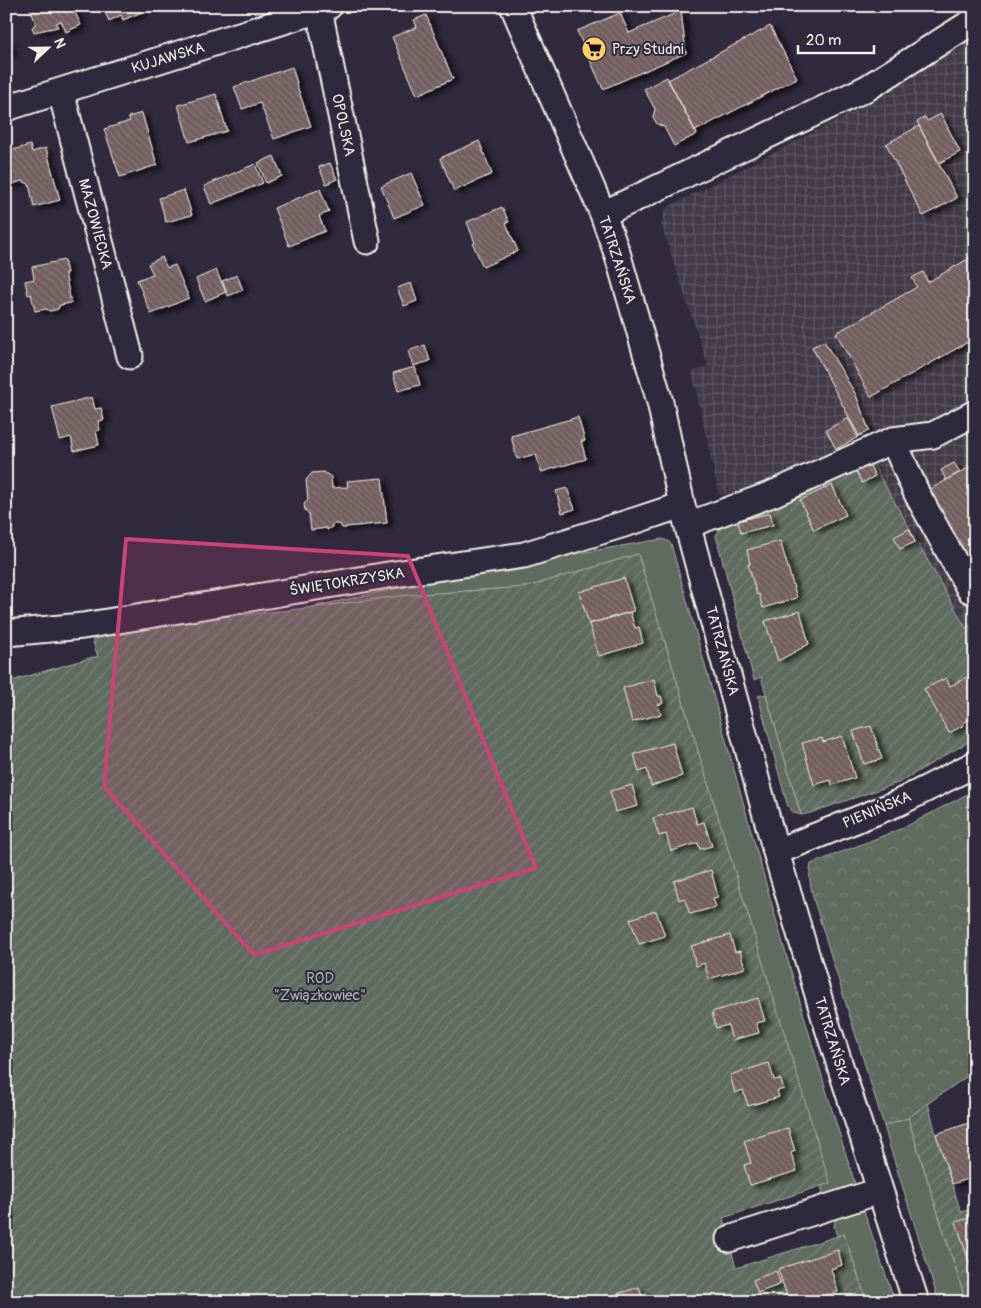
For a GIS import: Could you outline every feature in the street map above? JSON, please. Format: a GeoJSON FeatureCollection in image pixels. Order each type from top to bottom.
{"type":"FeatureCollection","features":[{"type":"Feature","properties":{"kind":"street","name":"TATRZAŃSKA"},"geometry":{"type":"LineString","coordinates":[[513,6],[603,214],[618,256],[660,402],[685,515],[776,852],[826,1022],[916,1302]]}},
{"type":"Feature","properties":{"kind":"street","name":"KUJAWSKA"},"geometry":{"type":"LineString","coordinates":[[6,108],[324,8]]}},
{"type":"Feature","properties":{"kind":"street","name":"OPOLSKA"},"geometry":{"type":"LineString","coordinates":[[324,8],[367,240]]}},
{"type":"Feature","properties":{"kind":"street"},"geometry":{"type":"LineString","coordinates":[[603,214],[867,88],[975,20]]}},
{"type":"Feature","properties":{"kind":"street","name":"MAZOWIECKA"},"geometry":{"type":"LineString","coordinates":[[61,92],[130,356]]}},
{"type":"Feature","properties":{"kind":"street","name":"ŚWIĘTOKRZYSKA"},"geometry":{"type":"LineString","coordinates":[[6,633],[83,626],[388,575],[524,555],[638,520],[685,515],[772,494],[893,440],[933,435],[975,413]]}},
{"type":"Feature","properties":{"kind":"street"},"geometry":{"type":"LineString","coordinates":[[893,440],[917,494],[970,590],[975,588]]}},
{"type":"Feature","properties":{"kind":"street","name":"PIENIŃSKA"},"geometry":{"type":"LineString","coordinates":[[776,852],[898,803],[975,764]]}},
{"type":"Feature","properties":{"kind":"street"},"geometry":{"type":"LineString","coordinates":[[729,1239],[880,1191]]}},
{"type":"Feature","properties":{"kind":"highlighted area"},"geometry":{"type":"Polygon","coordinates":[[[126,539],[408,556],[536,868],[254,955],[104,787],[126,539]]]}},
{"type":"Feature","properties":{"kind":"shaded area"},"geometry":{"type":"Polygon","coordinates":[[[969,6],[975,6],[975,623],[966,628],[861,441],[767,486],[719,495],[692,372],[708,366],[661,224],[666,208],[866,105],[853,79],[969,6]]]}},
{"type":"Feature","properties":{"kind":"green space"},"geometry":{"type":"Polygon","coordinates":[[[868,455],[966,628],[975,623],[975,738],[898,783],[801,815],[761,677],[754,680],[716,536],[723,522],[868,455]]]}},
{"type":"Feature","properties":{"kind":"green space"},"geometry":{"type":"Polygon","coordinates":[[[662,539],[671,544],[784,948],[857,1190],[832,1199],[823,1194],[821,1186],[829,1183],[638,554],[527,587],[409,595],[308,608],[528,562],[662,539]]]}},
{"type":"Feature","properties":{"kind":"green space","name":"ROD \"Związkowiec\""},"geometry":{"type":"Polygon","coordinates":[[[638,554],[830,1183],[723,1218],[736,1268],[844,1234],[867,1302],[6,1302],[6,673],[8,682],[98,657],[89,630],[308,608],[409,595],[527,587],[638,554]]]}},
{"type":"Feature","properties":{"kind":"green space"},"geometry":{"type":"Polygon","coordinates":[[[766,694],[801,815],[792,811],[787,804],[758,696],[766,694]]]}},
{"type":"Feature","properties":{"kind":"green space"},"geometry":{"type":"Polygon","coordinates":[[[975,790],[975,1071],[908,1118],[884,1126],[814,901],[810,878],[811,864],[903,828],[975,790]]]}},
{"type":"Feature","properties":{"kind":"green space"},"geometry":{"type":"Polygon","coordinates":[[[928,1103],[961,1212],[975,1208],[975,1216],[956,1223],[975,1279],[975,1302],[966,1302],[908,1118],[928,1103]]]}},
{"type":"Feature","properties":{"kind":"green space"},"geometry":{"type":"Polygon","coordinates":[[[908,1118],[966,1302],[939,1302],[889,1144],[884,1126],[908,1118]]]}},
{"type":"Feature","properties":{"kind":"green space"},"geometry":{"type":"Polygon","coordinates":[[[863,1208],[895,1302],[867,1302],[844,1234],[837,1236],[834,1226],[836,1217],[863,1208]]]}},
{"type":"Feature","properties":{"kind":"building"},"geometry":{"type":"Polygon","coordinates":[[[29,6],[72,6],[81,25],[66,32],[61,21],[56,23],[58,27],[34,32],[32,27],[36,24],[29,6]]]}},
{"type":"Feature","properties":{"kind":"building"},"geometry":{"type":"Polygon","coordinates":[[[102,6],[139,6],[142,12],[123,20],[121,15],[109,21],[102,6]]]}},
{"type":"Feature","properties":{"kind":"building"},"geometry":{"type":"Polygon","coordinates":[[[681,11],[686,53],[603,89],[577,31],[620,13],[629,33],[681,11]]]}},
{"type":"Feature","properties":{"kind":"building"},"geometry":{"type":"Polygon","coordinates":[[[426,15],[453,79],[417,95],[392,37],[417,27],[414,20],[426,15]]]}},
{"type":"Feature","properties":{"kind":"building"},"geometry":{"type":"Polygon","coordinates":[[[770,26],[797,78],[695,131],[668,80],[770,26]]]}},
{"type":"Feature","properties":{"kind":"building"},"geometry":{"type":"Polygon","coordinates":[[[6,39],[11,52],[6,54],[6,39]]]}},
{"type":"Feature","properties":{"kind":"building"},"geometry":{"type":"Polygon","coordinates":[[[292,67],[311,126],[274,139],[260,103],[242,109],[234,87],[292,67]]]}},
{"type":"Feature","properties":{"kind":"building"},"geometry":{"type":"Polygon","coordinates":[[[667,77],[697,134],[674,146],[664,127],[657,124],[653,117],[655,109],[644,89],[667,77]]]}},
{"type":"Feature","properties":{"kind":"building"},"geometry":{"type":"Polygon","coordinates":[[[216,94],[227,131],[189,142],[178,105],[216,94]]]}},
{"type":"Feature","properties":{"kind":"building"},"geometry":{"type":"Polygon","coordinates":[[[142,113],[157,165],[120,177],[104,129],[130,121],[128,117],[142,113]]]}},
{"type":"Feature","properties":{"kind":"building"},"geometry":{"type":"Polygon","coordinates":[[[941,114],[960,152],[939,163],[917,122],[925,117],[927,121],[941,114]]]}},
{"type":"Feature","properties":{"kind":"building"},"geometry":{"type":"Polygon","coordinates":[[[919,126],[957,198],[923,216],[886,144],[919,126]]]}},
{"type":"Feature","properties":{"kind":"building"},"geometry":{"type":"Polygon","coordinates":[[[479,141],[492,174],[454,191],[440,158],[479,141]]]}},
{"type":"Feature","properties":{"kind":"building"},"geometry":{"type":"Polygon","coordinates":[[[30,145],[32,152],[46,148],[60,200],[34,207],[29,184],[22,181],[6,186],[6,152],[30,145]]]}},
{"type":"Feature","properties":{"kind":"building"},"geometry":{"type":"Polygon","coordinates":[[[274,156],[282,176],[266,183],[258,163],[274,156]]]}},
{"type":"Feature","properties":{"kind":"building"},"geometry":{"type":"Polygon","coordinates":[[[330,163],[337,179],[326,184],[319,167],[330,163]]]}},
{"type":"Feature","properties":{"kind":"building"},"geometry":{"type":"Polygon","coordinates":[[[255,164],[263,183],[211,204],[204,186],[255,164]]]}},
{"type":"Feature","properties":{"kind":"building"},"geometry":{"type":"Polygon","coordinates":[[[411,173],[425,205],[394,218],[381,186],[411,173]]]}},
{"type":"Feature","properties":{"kind":"building"},"geometry":{"type":"Polygon","coordinates":[[[320,189],[329,212],[319,216],[325,231],[289,246],[274,208],[320,189]]]}},
{"type":"Feature","properties":{"kind":"building"},"geometry":{"type":"Polygon","coordinates":[[[184,190],[192,215],[166,222],[159,198],[184,190]]]}},
{"type":"Feature","properties":{"kind":"building"},"geometry":{"type":"Polygon","coordinates":[[[502,207],[509,222],[506,223],[518,251],[483,267],[473,244],[475,243],[467,222],[502,207]]]}},
{"type":"Feature","properties":{"kind":"building"},"geometry":{"type":"Polygon","coordinates":[[[975,255],[975,338],[871,397],[836,333],[917,287],[912,278],[923,272],[928,282],[975,255]]]}},
{"type":"Feature","properties":{"kind":"building"},"geometry":{"type":"Polygon","coordinates":[[[162,257],[167,268],[175,265],[189,298],[151,314],[137,280],[153,274],[148,264],[162,257]]]}},
{"type":"Feature","properties":{"kind":"building"},"geometry":{"type":"Polygon","coordinates":[[[64,260],[71,303],[60,305],[58,309],[50,311],[46,309],[35,311],[31,294],[28,295],[25,281],[34,279],[32,267],[64,260]]]}},
{"type":"Feature","properties":{"kind":"building"},"geometry":{"type":"Polygon","coordinates":[[[216,270],[226,292],[205,301],[196,279],[216,270]]]}},
{"type":"Feature","properties":{"kind":"building"},"geometry":{"type":"Polygon","coordinates":[[[237,275],[243,290],[228,296],[222,281],[237,275]]]}},
{"type":"Feature","properties":{"kind":"building"},"geometry":{"type":"Polygon","coordinates":[[[411,283],[417,301],[404,306],[397,288],[411,283]]]}},
{"type":"Feature","properties":{"kind":"building"},"geometry":{"type":"Polygon","coordinates":[[[824,341],[856,395],[869,430],[859,436],[812,347],[824,341]]]}},
{"type":"Feature","properties":{"kind":"building"},"geometry":{"type":"Polygon","coordinates":[[[425,345],[430,361],[413,366],[408,351],[425,345]]]}},
{"type":"Feature","properties":{"kind":"building"},"geometry":{"type":"Polygon","coordinates":[[[415,367],[420,385],[398,391],[393,373],[415,367]]]}},
{"type":"Feature","properties":{"kind":"building"},"geometry":{"type":"Polygon","coordinates":[[[92,397],[95,409],[101,408],[104,420],[98,421],[100,430],[96,431],[99,445],[74,451],[71,437],[60,440],[52,407],[92,397]]]}},
{"type":"Feature","properties":{"kind":"building"},"geometry":{"type":"Polygon","coordinates":[[[578,417],[585,441],[581,441],[586,459],[541,472],[536,454],[517,459],[511,436],[578,417]]]}},
{"type":"Feature","properties":{"kind":"building"},"geometry":{"type":"Polygon","coordinates":[[[848,418],[858,437],[836,449],[826,430],[848,418]]]}},
{"type":"Feature","properties":{"kind":"building"},"geometry":{"type":"Polygon","coordinates":[[[867,460],[875,476],[862,483],[854,467],[867,460]]]}},
{"type":"Feature","properties":{"kind":"building"},"geometry":{"type":"Polygon","coordinates":[[[954,463],[960,472],[946,480],[941,470],[954,463]]]}},
{"type":"Feature","properties":{"kind":"building"},"geometry":{"type":"Polygon","coordinates":[[[975,464],[975,552],[958,562],[920,495],[975,464]]]}},
{"type":"Feature","properties":{"kind":"building"},"geometry":{"type":"Polygon","coordinates":[[[324,472],[331,477],[332,488],[348,487],[347,481],[382,478],[387,523],[346,528],[342,528],[340,524],[332,524],[332,527],[327,530],[327,528],[311,530],[309,514],[305,510],[304,504],[308,500],[306,480],[312,473],[324,472]]]}},
{"type":"Feature","properties":{"kind":"building"},"geometry":{"type":"Polygon","coordinates":[[[832,485],[846,515],[814,530],[800,500],[832,485]]]}},
{"type":"Feature","properties":{"kind":"building"},"geometry":{"type":"Polygon","coordinates":[[[567,488],[575,509],[562,513],[556,491],[567,488]]]}},
{"type":"Feature","properties":{"kind":"building"},"geometry":{"type":"Polygon","coordinates":[[[770,513],[773,525],[741,533],[738,521],[770,513]]]}},
{"type":"Feature","properties":{"kind":"building"},"geometry":{"type":"Polygon","coordinates":[[[909,529],[915,542],[900,549],[894,537],[909,529]]]}},
{"type":"Feature","properties":{"kind":"building"},"geometry":{"type":"Polygon","coordinates":[[[780,541],[797,598],[763,608],[748,564],[750,564],[747,550],[780,541]]]}},
{"type":"Feature","properties":{"kind":"building"},"geometry":{"type":"Polygon","coordinates":[[[624,578],[634,611],[589,624],[579,592],[624,578]]]}},
{"type":"Feature","properties":{"kind":"building"},"geometry":{"type":"Polygon","coordinates":[[[800,611],[809,644],[778,661],[765,621],[800,611]]]}},
{"type":"Feature","properties":{"kind":"building"},"geometry":{"type":"Polygon","coordinates":[[[630,612],[635,628],[639,627],[643,643],[599,656],[589,624],[630,612]]]}},
{"type":"Feature","properties":{"kind":"building"},"geometry":{"type":"Polygon","coordinates":[[[971,675],[975,683],[975,716],[963,723],[964,725],[949,733],[924,689],[946,678],[950,686],[971,675]]]}},
{"type":"Feature","properties":{"kind":"building"},"geometry":{"type":"Polygon","coordinates":[[[654,679],[658,696],[661,696],[663,703],[658,705],[661,714],[632,722],[623,688],[654,679]]]}},
{"type":"Feature","properties":{"kind":"building"},"geometry":{"type":"Polygon","coordinates":[[[871,726],[882,759],[864,764],[853,731],[871,726]]]}},
{"type":"Feature","properties":{"kind":"building"},"geometry":{"type":"Polygon","coordinates":[[[842,736],[855,778],[832,785],[831,780],[814,785],[802,743],[822,738],[823,742],[842,736]]]}},
{"type":"Feature","properties":{"kind":"building"},"geometry":{"type":"Polygon","coordinates":[[[673,743],[682,776],[651,786],[647,769],[639,772],[634,754],[673,743]]]}},
{"type":"Feature","properties":{"kind":"building"},"geometry":{"type":"Polygon","coordinates":[[[632,785],[638,806],[615,812],[610,791],[632,785]]]}},
{"type":"Feature","properties":{"kind":"building"},"geometry":{"type":"Polygon","coordinates":[[[692,807],[697,824],[704,822],[712,846],[700,849],[698,843],[671,851],[666,834],[659,836],[653,818],[692,807]]]}},
{"type":"Feature","properties":{"kind":"building"},"geometry":{"type":"Polygon","coordinates":[[[711,870],[718,897],[713,898],[716,907],[690,914],[684,898],[679,900],[674,881],[711,870]]]}},
{"type":"Feature","properties":{"kind":"building"},"geometry":{"type":"Polygon","coordinates":[[[656,911],[665,936],[639,944],[630,919],[656,911]]]}},
{"type":"Feature","properties":{"kind":"building"},"geometry":{"type":"Polygon","coordinates":[[[730,935],[735,952],[740,951],[745,968],[709,979],[704,963],[696,966],[691,946],[730,935]]]}},
{"type":"Feature","properties":{"kind":"building"},"geometry":{"type":"Polygon","coordinates":[[[758,998],[765,1021],[756,1023],[759,1033],[732,1040],[728,1025],[716,1028],[712,1012],[758,998]]]}},
{"type":"Feature","properties":{"kind":"building"},"geometry":{"type":"Polygon","coordinates":[[[769,1063],[774,1080],[780,1079],[784,1089],[777,1091],[779,1097],[748,1106],[743,1090],[735,1093],[730,1075],[769,1063]]]}},
{"type":"Feature","properties":{"kind":"building"},"geometry":{"type":"Polygon","coordinates":[[[975,1121],[975,1177],[952,1184],[936,1134],[975,1121]]]}},
{"type":"Feature","properties":{"kind":"building"},"geometry":{"type":"Polygon","coordinates":[[[788,1128],[795,1151],[791,1153],[797,1171],[750,1185],[744,1165],[751,1163],[744,1141],[788,1128]]]}},
{"type":"Feature","properties":{"kind":"building"},"geometry":{"type":"Polygon","coordinates":[[[975,1216],[975,1279],[956,1222],[975,1216]]]}},
{"type":"Feature","properties":{"kind":"building"},"geometry":{"type":"Polygon","coordinates":[[[838,1250],[842,1265],[831,1269],[838,1292],[806,1302],[789,1302],[778,1269],[838,1250]]]}},
{"type":"Feature","properties":{"kind":"building"},"geometry":{"type":"Polygon","coordinates":[[[776,1271],[781,1284],[758,1293],[753,1280],[776,1271]]]}},
{"type":"Feature","properties":{"kind":"building"},"geometry":{"type":"Polygon","coordinates":[[[639,1287],[644,1302],[593,1302],[639,1287]]]}},
{"type":"Feature","properties":{"kind":"place","name":"Przy Studni"},"geometry":{"type":"Point","coordinates":[594,49]}}]}
